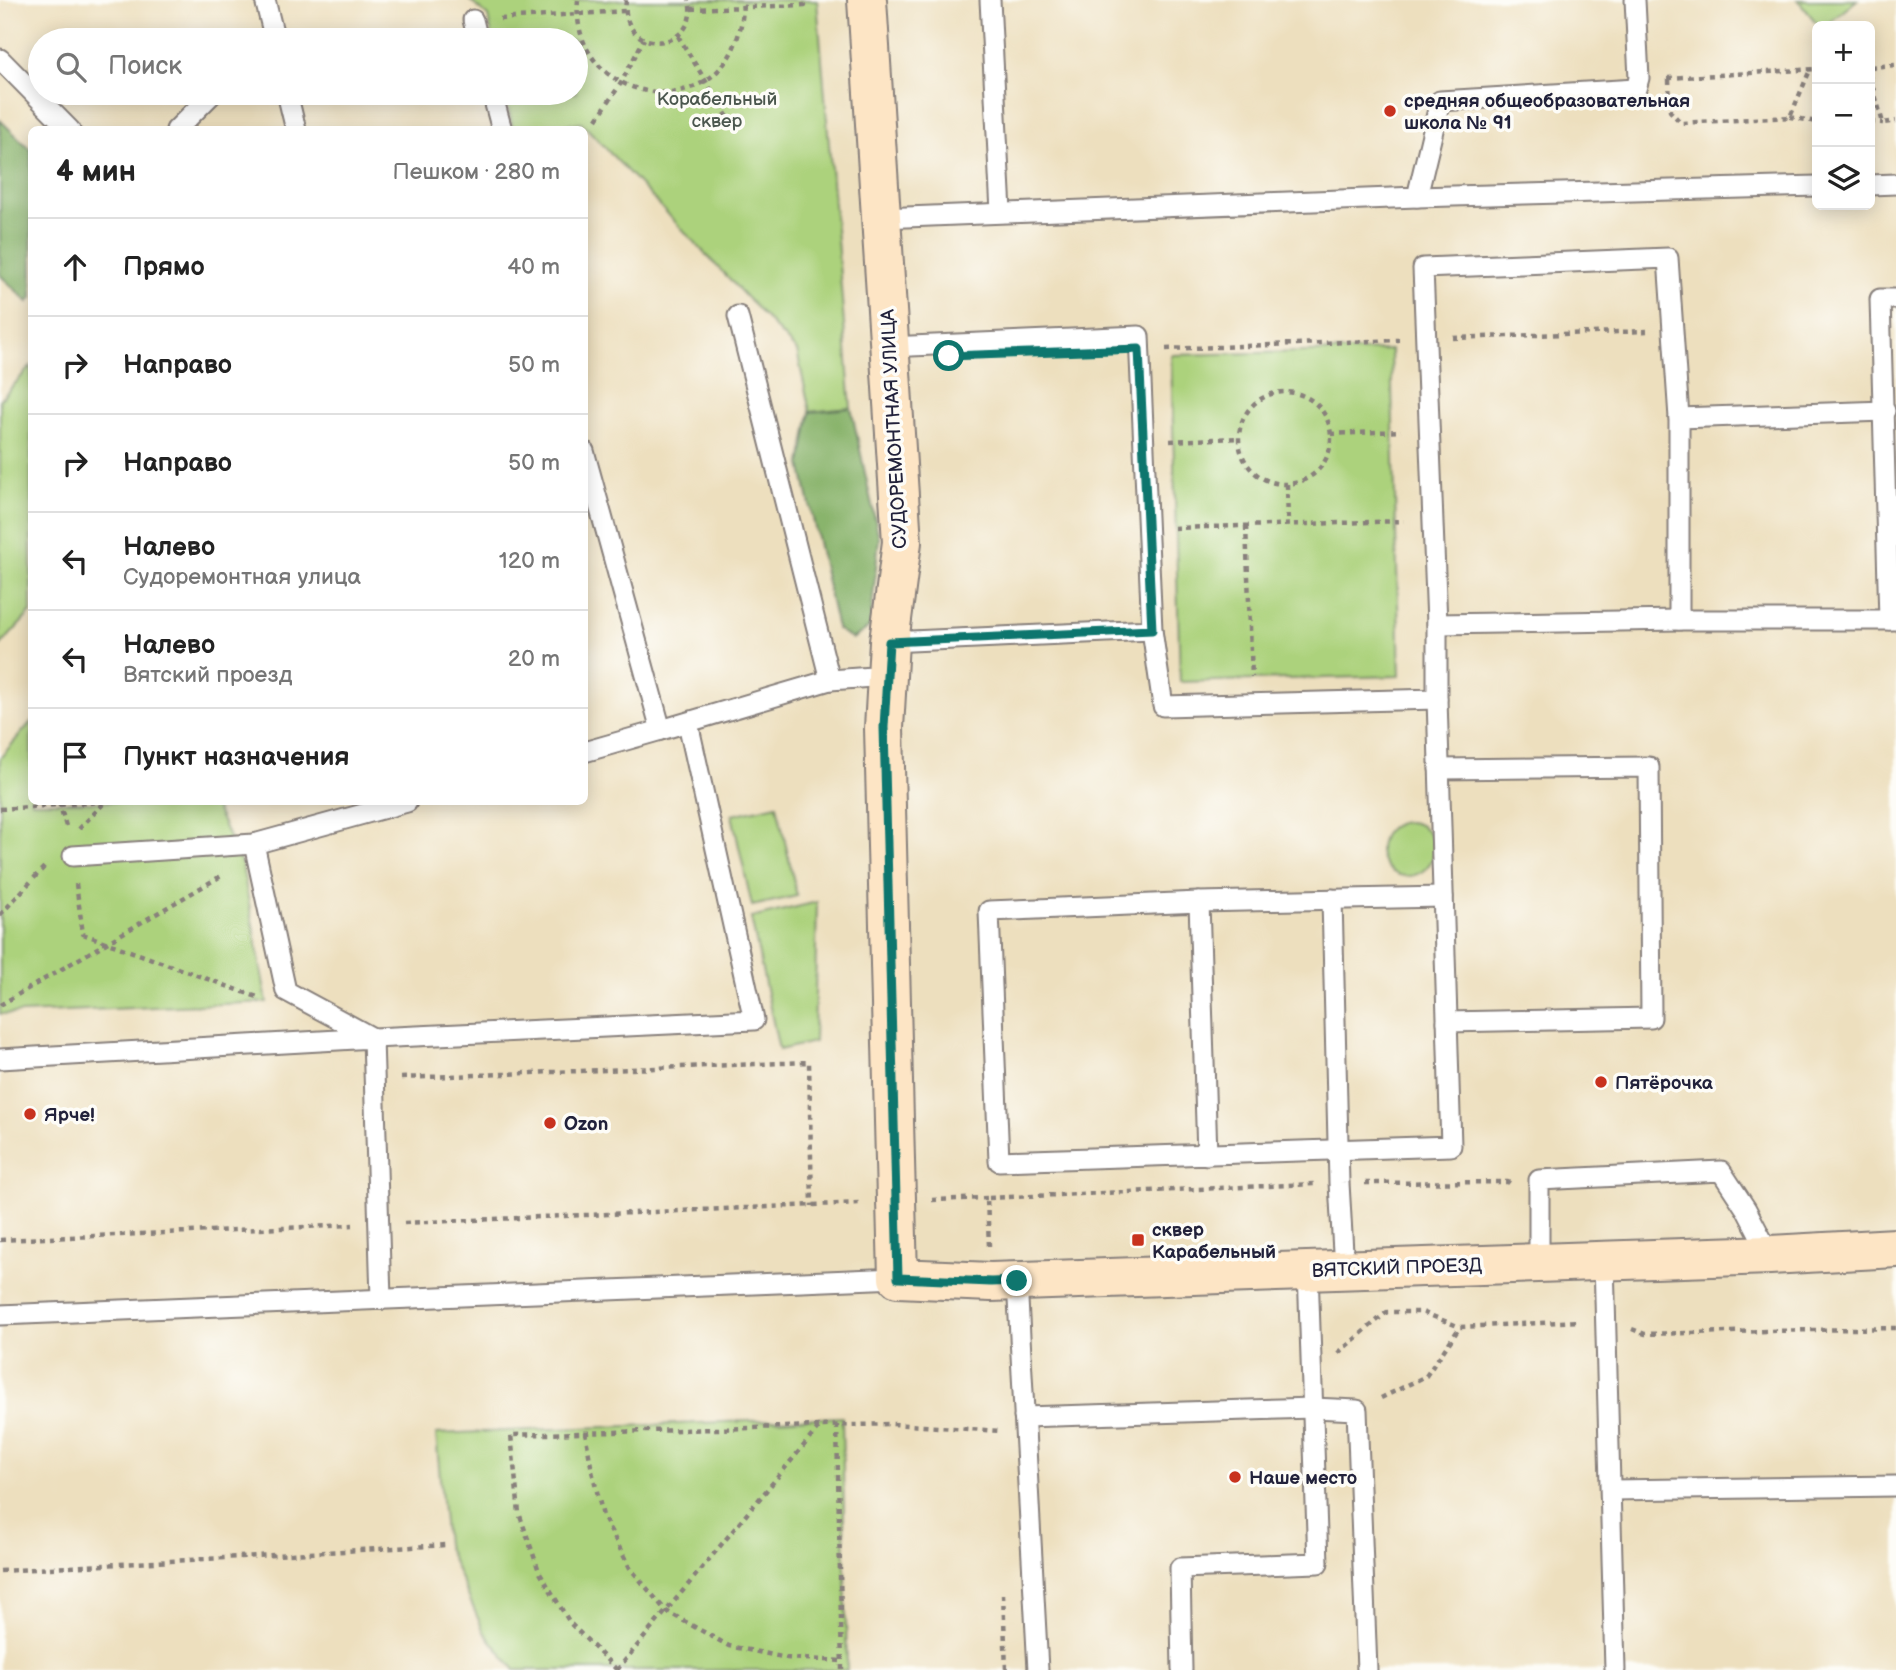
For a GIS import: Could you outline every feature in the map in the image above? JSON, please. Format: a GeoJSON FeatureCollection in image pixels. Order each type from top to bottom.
{"type":"FeatureCollection","features":[{"type":"Feature","properties":{"kind":"street","name":"СУДОРЕМОНТНАЯ УЛИЦА"},"geometry":{"type":"LineString","coordinates":[[867,0],[902,542],[888,659],[884,727],[898,1278]]}},
{"type":"Feature","properties":{"kind":"street","name":"ВЯТСКИЙ ПРОЕЗД"},"geometry":{"type":"LineString","coordinates":[[898,1278],[991,1282],[1770,1255],[1896,1248]]}},
{"type":"Feature","properties":{"kind":"lane"},"geometry":{"type":"LineString","coordinates":[[265,0],[269,28]]}},
{"type":"Feature","properties":{"kind":"lane"},"geometry":{"type":"LineString","coordinates":[[990,0],[1001,212]]}},
{"type":"Feature","properties":{"kind":"lane"},"geometry":{"type":"LineString","coordinates":[[1417,197],[1440,101],[1636,89],[1639,78],[1635,0]]}},
{"type":"Feature","properties":{"kind":"lane"},"geometry":{"type":"LineString","coordinates":[[473,20],[475,28]]}},
{"type":"Feature","properties":{"kind":"lane"},"geometry":{"type":"LineString","coordinates":[[0,60],[28,88]]}},
{"type":"Feature","properties":{"kind":"lane"},"geometry":{"type":"LineString","coordinates":[[45,105],[66,126]]}},
{"type":"Feature","properties":{"kind":"lane"},"geometry":{"type":"LineString","coordinates":[[180,126],[201,105]]}},
{"type":"Feature","properties":{"kind":"lane"},"geometry":{"type":"LineString","coordinates":[[291,105],[295,126]]}},
{"type":"Feature","properties":{"kind":"lane"},"geometry":{"type":"LineString","coordinates":[[495,105],[501,126]]}},
{"type":"Feature","properties":{"kind":"lane"},"geometry":{"type":"LineString","coordinates":[[1875,185],[1896,184]]}},
{"type":"Feature","properties":{"kind":"lane"},"geometry":{"type":"LineString","coordinates":[[881,218],[1417,197],[1812,186]]}},
{"type":"Feature","properties":{"kind":"lane"},"geometry":{"type":"LineString","coordinates":[[1443,897],[1199,902],[989,911],[999,1161],[1451,1146],[1437,624],[1423,268],[1668,258],[1679,418],[1679,620]]}},
{"type":"Feature","properties":{"kind":"lane"},"geometry":{"type":"LineString","coordinates":[[1437,624],[1892,620],[1880,299],[1896,299]]}},
{"type":"Feature","properties":{"kind":"lane"},"geometry":{"type":"LineString","coordinates":[[738,316],[830,680]]}},
{"type":"Feature","properties":{"kind":"lane"},"geometry":{"type":"LineString","coordinates":[[888,347],[1139,336],[1152,630],[1163,706],[1437,699]]}},
{"type":"Feature","properties":{"kind":"lane"},"geometry":{"type":"LineString","coordinates":[[1679,418],[1885,411]]}},
{"type":"Feature","properties":{"kind":"lane"},"geometry":{"type":"LineString","coordinates":[[588,465],[661,730]]}},
{"type":"Feature","properties":{"kind":"lane"},"geometry":{"type":"LineString","coordinates":[[588,751],[830,680],[888,659],[1152,630]]}},
{"type":"Feature","properties":{"kind":"lane"},"geometry":{"type":"LineString","coordinates":[[0,1059],[754,1020],[688,723]]}},
{"type":"Feature","properties":{"kind":"lane"},"geometry":{"type":"LineString","coordinates":[[1439,769],[1649,767],[1651,1018],[1447,1022]]}},
{"type":"Feature","properties":{"kind":"lane"},"geometry":{"type":"LineString","coordinates":[[71,848],[254,844],[396,805]]}},
{"type":"Feature","properties":{"kind":"lane"},"geometry":{"type":"LineString","coordinates":[[254,844],[286,991],[373,1038]]}},
{"type":"Feature","properties":{"kind":"lane"},"geometry":{"type":"LineString","coordinates":[[1182,1670],[1180,1568],[1318,1563],[1312,1375],[1340,1151],[1332,899]]}},
{"type":"Feature","properties":{"kind":"lane"},"geometry":{"type":"LineString","coordinates":[[1199,902],[1207,1155]]}},
{"type":"Feature","properties":{"kind":"lane"},"geometry":{"type":"LineString","coordinates":[[373,1038],[381,1299]]}},
{"type":"Feature","properties":{"kind":"lane"},"geometry":{"type":"LineString","coordinates":[[1539,1263],[1539,1180],[1721,1171],[1746,1209],[1770,1255]]}},
{"type":"Feature","properties":{"kind":"lane"},"geometry":{"type":"LineString","coordinates":[[1604,1261],[1615,1670]]}},
{"type":"Feature","properties":{"kind":"lane"},"geometry":{"type":"LineString","coordinates":[[0,1315],[898,1278]]}},
{"type":"Feature","properties":{"kind":"lane"},"geometry":{"type":"LineString","coordinates":[[1017,1281],[1038,1670]]}},
{"type":"Feature","properties":{"kind":"lane"},"geometry":{"type":"LineString","coordinates":[[1024,1417],[1313,1408],[1357,1410],[1367,1670]]}},
{"type":"Feature","properties":{"kind":"lane"},"geometry":{"type":"LineString","coordinates":[[1611,1490],[1896,1486]]}},
{"type":"Feature","properties":{"kind":"path"},"geometry":{"type":"LineString","coordinates":[[578,0],[580,28]]}},
{"type":"Feature","properties":{"kind":"path"},"geometry":{"type":"LineString","coordinates":[[626,0],[627,23],[634,33],[657,43],[678,36],[688,22],[691,9],[689,0]]}},
{"type":"Feature","properties":{"kind":"path"},"geometry":{"type":"LineString","coordinates":[[588,51],[603,71],[621,83],[641,91],[663,93],[684,89],[704,80],[721,67],[733,49],[741,28],[742,0]]}},
{"type":"Feature","properties":{"kind":"path"},"geometry":{"type":"LineString","coordinates":[[691,9],[805,5],[802,0]]}},
{"type":"Feature","properties":{"kind":"path"},"geometry":{"type":"LineString","coordinates":[[473,20],[625,11]]}},
{"type":"Feature","properties":{"kind":"path"},"geometry":{"type":"LineString","coordinates":[[678,36],[737,132]]}},
{"type":"Feature","properties":{"kind":"path"},"geometry":{"type":"LineString","coordinates":[[597,119],[621,83],[644,39]]}},
{"type":"Feature","properties":{"kind":"path"},"geometry":{"type":"LineString","coordinates":[[1875,67],[1896,65]]}},
{"type":"Feature","properties":{"kind":"path"},"geometry":{"type":"LineString","coordinates":[[1639,78],[1810,70],[1790,117]]}},
{"type":"Feature","properties":{"kind":"path"},"geometry":{"type":"LineString","coordinates":[[1669,78],[1670,111],[1681,123],[1790,117],[1812,121]]}},
{"type":"Feature","properties":{"kind":"path"},"geometry":{"type":"LineString","coordinates":[[1872,84],[1883,123]]}},
{"type":"Feature","properties":{"kind":"path"},"geometry":{"type":"LineString","coordinates":[[1875,122],[1896,121]]}},
{"type":"Feature","properties":{"kind":"path"},"geometry":{"type":"LineString","coordinates":[[1139,349],[1674,331]]}},
{"type":"Feature","properties":{"kind":"path"},"geometry":{"type":"LineString","coordinates":[[1398,340],[1399,353]]}},
{"type":"Feature","properties":{"kind":"path"},"geometry":{"type":"LineString","coordinates":[[1291,392],[1319,406],[1327,419],[1331,434],[1327,455],[1314,473],[1302,481],[1287,484],[1273,482],[1249,466],[1242,453],[1239,438],[1249,409],[1261,399],[1276,393],[1291,392]]}},
{"type":"Feature","properties":{"kind":"path"},"geometry":{"type":"LineString","coordinates":[[1400,418],[1401,444]]}},
{"type":"Feature","properties":{"kind":"path"},"geometry":{"type":"LineString","coordinates":[[1331,434],[1401,431]]}},
{"type":"Feature","properties":{"kind":"path"},"geometry":{"type":"LineString","coordinates":[[1166,442],[1239,438]]}},
{"type":"Feature","properties":{"kind":"path"},"geometry":{"type":"LineString","coordinates":[[1287,484],[1288,524]]}},
{"type":"Feature","properties":{"kind":"path"},"geometry":{"type":"LineString","coordinates":[[1403,508],[1404,534]]}},
{"type":"Feature","properties":{"kind":"path"},"geometry":{"type":"LineString","coordinates":[[1169,528],[1404,520]]}},
{"type":"Feature","properties":{"kind":"path"},"geometry":{"type":"LineString","coordinates":[[1246,526],[1252,689]]}},
{"type":"Feature","properties":{"kind":"path"},"geometry":{"type":"LineString","coordinates":[[0,809],[48,805]]}},
{"type":"Feature","properties":{"kind":"path"},"geometry":{"type":"LineString","coordinates":[[60,805],[71,848],[83,934],[268,1001]]}},
{"type":"Feature","properties":{"kind":"path"},"geometry":{"type":"LineString","coordinates":[[0,915],[71,848],[102,805]]}},
{"type":"Feature","properties":{"kind":"path"},"geometry":{"type":"LineString","coordinates":[[0,1006],[222,875]]}},
{"type":"Feature","properties":{"kind":"path"},"geometry":{"type":"LineString","coordinates":[[374,1079],[809,1062],[812,1206]]}},
{"type":"Feature","properties":{"kind":"path"},"geometry":{"type":"LineString","coordinates":[[0,1240],[987,1198]]}},
{"type":"Feature","properties":{"kind":"path"},"geometry":{"type":"LineString","coordinates":[[1312,1375],[1387,1311],[1422,1312],[1460,1327]]}},
{"type":"Feature","properties":{"kind":"path"},"geometry":{"type":"LineString","coordinates":[[837,1425],[842,1670]]}},
{"type":"Feature","properties":{"kind":"path"},"geometry":{"type":"LineString","coordinates":[[617,1670],[570,1623],[539,1571],[519,1513],[511,1434],[820,1426]]}},
{"type":"Feature","properties":{"kind":"path"},"geometry":{"type":"LineString","coordinates":[[585,1432],[603,1516],[630,1568],[666,1611],[729,1646],[787,1658],[842,1661]]}},
{"type":"Feature","properties":{"kind":"path"},"geometry":{"type":"LineString","coordinates":[[0,1571],[446,1545]]}},
{"type":"Feature","properties":{"kind":"green space","name":"Корабельный сквер"},"geometry":{"type":"Polygon","coordinates":[[[469,0],[817,0],[851,408],[810,412],[797,351],[588,129],[588,126],[581,122],[560,126],[512,126],[508,105],[588,105],[588,28],[490,28],[488,16],[469,0]]]}},
{"type":"Feature","properties":{"kind":"green space"},"geometry":{"type":"Polygon","coordinates":[[[1798,0],[1857,0],[1831,21],[1815,21],[1798,0]]]}},
{"type":"Feature","properties":{"kind":"green space"},"geometry":{"type":"Polygon","coordinates":[[[0,120],[28,147],[28,302],[0,275],[0,120]]]}},
{"type":"Feature","properties":{"kind":"green space"},"geometry":{"type":"Polygon","coordinates":[[[1391,350],[1400,676],[1180,682],[1171,355],[1391,350]]]}},
{"type":"Feature","properties":{"kind":"green space"},"geometry":{"type":"Polygon","coordinates":[[[28,369],[28,615],[0,646],[0,400],[28,369]]]}},
{"type":"Feature","properties":{"kind":"green space"},"geometry":{"type":"Polygon","coordinates":[[[851,408],[879,538],[870,627],[852,639],[837,629],[801,464],[810,412],[851,408]]]}},
{"type":"Feature","properties":{"kind":"green space"},"geometry":{"type":"Polygon","coordinates":[[[28,725],[28,805],[214,805],[242,865],[267,1002],[0,1014],[0,758],[28,725]]]}},
{"type":"Feature","properties":{"kind":"green space"},"geometry":{"type":"Polygon","coordinates":[[[777,805],[797,896],[752,906],[732,815],[777,805]]]}},
{"type":"Feature","properties":{"kind":"green space"},"geometry":{"type":"Polygon","coordinates":[[[1407,822],[1426,830],[1434,849],[1426,868],[1407,876],[1388,868],[1380,849],[1388,830],[1407,822]]]}},
{"type":"Feature","properties":{"kind":"green space"},"geometry":{"type":"Polygon","coordinates":[[[817,902],[814,1042],[779,1050],[751,918],[817,902]]]}},
{"type":"Feature","properties":{"kind":"green space"},"geometry":{"type":"Polygon","coordinates":[[[842,1417],[847,1670],[515,1670],[484,1632],[446,1545],[436,1434],[842,1417]]]}},
{"type":"Feature","properties":{"kind":"place","name":"средняя общеобразовательная школа № 91"},"geometry":{"type":"Point","coordinates":[1390,111]}},
{"type":"Feature","properties":{"kind":"place","name":"Пятёрочка"},"geometry":{"type":"Point","coordinates":[1601,1082]}},
{"type":"Feature","properties":{"kind":"place","name":"Ярче!"},"geometry":{"type":"Point","coordinates":[30,1114]}},
{"type":"Feature","properties":{"kind":"place","name":"Ozon"},"geometry":{"type":"Point","coordinates":[550,1123]}},
{"type":"Feature","properties":{"kind":"place","name":"сквер Карабельный"},"geometry":{"type":"Point","coordinates":[1138,1240]}},
{"type":"Feature","properties":{"kind":"place","name":"Наше место"},"geometry":{"type":"Point","coordinates":[1235,1477]}},
{"type":"Feature","properties":{"kind":"route"},"geometry":{"type":"LineString","coordinates":[[949,356],[1139,349],[1152,630],[889,642],[884,727],[898,1278],[1017,1281]]}}]}
